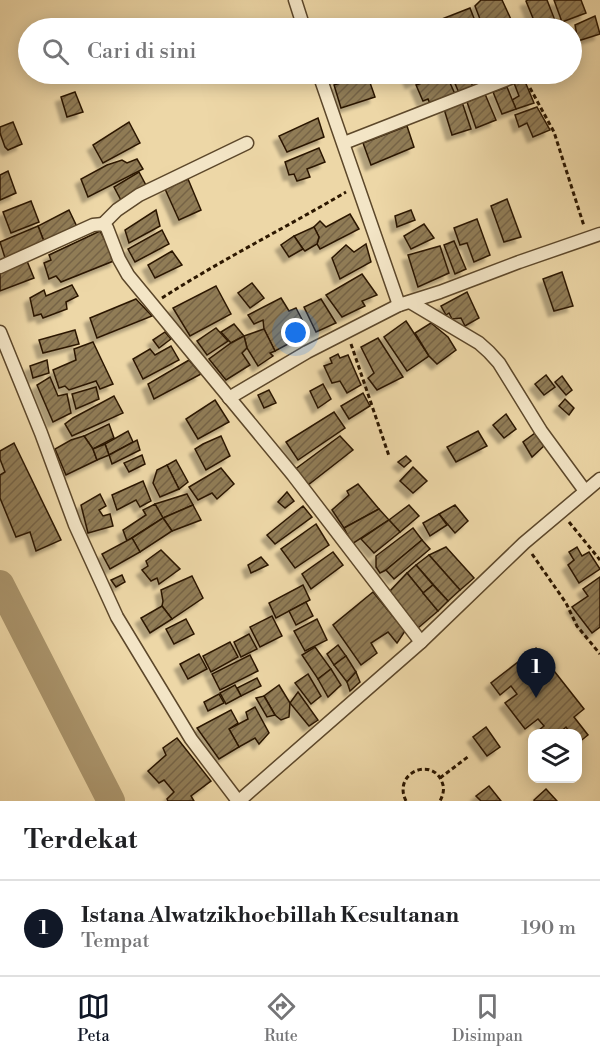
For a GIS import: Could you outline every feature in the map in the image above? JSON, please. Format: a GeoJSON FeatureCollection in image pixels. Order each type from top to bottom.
{"type":"FeatureCollection","features":[{"type":"Feature","properties":{"kind":"street"},"geometry":{"type":"LineString","coordinates":[[295,0],[301,18]]}},
{"type":"Feature","properties":{"kind":"street"},"geometry":{"type":"LineString","coordinates":[[323,84],[358,185],[405,304],[479,344],[489,352],[499,363],[542,431],[585,491]]}},
{"type":"Feature","properties":{"kind":"street"},"geometry":{"type":"LineString","coordinates":[[344,143],[495,84]]}},
{"type":"Feature","properties":{"kind":"street"},"geometry":{"type":"LineString","coordinates":[[103,225],[117,210],[139,195],[248,143]]}},
{"type":"Feature","properties":{"kind":"street"},"geometry":{"type":"LineString","coordinates":[[0,267],[93,225],[103,225],[107,228],[119,259],[128,274],[293,475],[421,642]]}},
{"type":"Feature","properties":{"kind":"street"},"geometry":{"type":"LineString","coordinates":[[229,398],[307,352],[405,304],[594,236]]}},
{"type":"Feature","properties":{"kind":"street"},"geometry":{"type":"LineString","coordinates":[[0,332],[75,525],[117,617],[191,739],[239,801],[421,642],[524,543],[600,479]]}},
{"type":"Feature","properties":{"kind":"path"},"geometry":{"type":"LineString","coordinates":[[527,84],[554,132],[594,236]]}},
{"type":"Feature","properties":{"kind":"path"},"geometry":{"type":"LineString","coordinates":[[153,306],[163,297],[209,269],[358,185]]}},
{"type":"Feature","properties":{"kind":"path"},"geometry":{"type":"LineString","coordinates":[[347,332],[389,456]]}},
{"type":"Feature","properties":{"kind":"path"},"geometry":{"type":"LineString","coordinates":[[560,512],[600,560]]}},
{"type":"Feature","properties":{"kind":"path"},"geometry":{"type":"LineString","coordinates":[[524,543],[566,603],[577,626],[600,654]]}},
{"type":"Feature","properties":{"kind":"path"},"geometry":{"type":"LineString","coordinates":[[440,778],[469,756]]}},
{"type":"Feature","properties":{"kind":"path"},"geometry":{"type":"LineString","coordinates":[[406,801],[403,795],[403,785],[407,777],[415,771],[424,769],[433,771],[440,778],[444,786],[440,801]]}},
{"type":"Feature","properties":{"kind":"building"},"geometry":{"type":"Polygon","coordinates":[[[481,0],[502,0],[510,18],[480,18],[475,6],[481,0]]]}},
{"type":"Feature","properties":{"kind":"building"},"geometry":{"type":"Polygon","coordinates":[[[547,0],[554,18],[533,18],[526,1],[547,0]]]}},
{"type":"Feature","properties":{"kind":"building"},"geometry":{"type":"Polygon","coordinates":[[[554,0],[581,0],[586,13],[573,18],[561,18],[554,0]]]}},
{"type":"Feature","properties":{"kind":"building"},"geometry":{"type":"Polygon","coordinates":[[[470,8],[474,18],[445,18],[470,8]]]}},
{"type":"Feature","properties":{"kind":"building"},"geometry":{"type":"Polygon","coordinates":[[[595,16],[600,34],[582,40],[582,22],[595,16]]]}},
{"type":"Feature","properties":{"kind":"building"},"geometry":{"type":"Polygon","coordinates":[[[370,84],[375,97],[341,108],[334,85],[370,84]]]}},
{"type":"Feature","properties":{"kind":"building"},"geometry":{"type":"Polygon","coordinates":[[[450,84],[455,94],[430,104],[428,99],[423,101],[416,85],[450,84]]]}},
{"type":"Feature","properties":{"kind":"building"},"geometry":{"type":"Polygon","coordinates":[[[455,84],[472,84],[473,87],[459,93],[455,84]]]}},
{"type":"Feature","properties":{"kind":"building"},"geometry":{"type":"Polygon","coordinates":[[[514,84],[526,84],[534,103],[516,109],[512,100],[519,96],[514,84]]]}},
{"type":"Feature","properties":{"kind":"building"},"geometry":{"type":"Polygon","coordinates":[[[507,87],[516,109],[502,114],[493,92],[507,87]]]}},
{"type":"Feature","properties":{"kind":"building"},"geometry":{"type":"Polygon","coordinates":[[[75,92],[83,112],[67,117],[61,97],[75,92]]]}},
{"type":"Feature","properties":{"kind":"building"},"geometry":{"type":"Polygon","coordinates":[[[485,94],[496,120],[476,128],[467,102],[485,94]]]}},
{"type":"Feature","properties":{"kind":"building"},"geometry":{"type":"Polygon","coordinates":[[[462,102],[471,129],[452,135],[444,109],[462,102]]]}},
{"type":"Feature","properties":{"kind":"building"},"geometry":{"type":"Polygon","coordinates":[[[537,107],[550,130],[533,137],[527,123],[519,127],[515,115],[537,107]]]}},
{"type":"Feature","properties":{"kind":"building"},"geometry":{"type":"Polygon","coordinates":[[[318,118],[324,137],[287,152],[279,136],[318,118]]]}},
{"type":"Feature","properties":{"kind":"building"},"geometry":{"type":"Polygon","coordinates":[[[13,122],[22,144],[8,150],[0,133],[0,127],[13,122]]]}},
{"type":"Feature","properties":{"kind":"building"},"geometry":{"type":"Polygon","coordinates":[[[129,122],[140,143],[103,163],[93,145],[129,122]]]}},
{"type":"Feature","properties":{"kind":"building"},"geometry":{"type":"Polygon","coordinates":[[[407,126],[414,147],[371,165],[363,143],[407,126]]]}},
{"type":"Feature","properties":{"kind":"building"},"geometry":{"type":"Polygon","coordinates":[[[319,148],[325,162],[307,169],[310,177],[297,181],[294,174],[289,175],[285,162],[319,148]]]}},
{"type":"Feature","properties":{"kind":"building"},"geometry":{"type":"Polygon","coordinates":[[[137,159],[143,169],[88,197],[81,179],[107,165],[122,160],[127,163],[137,159]]]}},
{"type":"Feature","properties":{"kind":"building"},"geometry":{"type":"Polygon","coordinates":[[[8,171],[16,193],[0,200],[0,175],[8,171]]]}},
{"type":"Feature","properties":{"kind":"building"},"geometry":{"type":"Polygon","coordinates":[[[139,172],[148,189],[123,204],[114,187],[139,172]]]}},
{"type":"Feature","properties":{"kind":"building"},"geometry":{"type":"Polygon","coordinates":[[[188,179],[201,210],[179,220],[165,189],[188,179]]]}},
{"type":"Feature","properties":{"kind":"building"},"geometry":{"type":"Polygon","coordinates":[[[507,199],[521,237],[504,242],[491,206],[507,199]]]}},
{"type":"Feature","properties":{"kind":"building"},"geometry":{"type":"Polygon","coordinates":[[[31,201],[39,222],[11,233],[3,212],[31,201]]]}},
{"type":"Feature","properties":{"kind":"building"},"geometry":{"type":"Polygon","coordinates":[[[69,210],[78,229],[45,244],[38,226],[69,210]]]}},
{"type":"Feature","properties":{"kind":"building"},"geometry":{"type":"Polygon","coordinates":[[[156,210],[160,226],[129,243],[125,230],[156,210]]]}},
{"type":"Feature","properties":{"kind":"building"},"geometry":{"type":"Polygon","coordinates":[[[411,210],[415,220],[397,227],[395,216],[411,210]]]}},
{"type":"Feature","properties":{"kind":"building"},"geometry":{"type":"Polygon","coordinates":[[[350,214],[359,229],[320,249],[317,244],[319,237],[314,227],[320,221],[326,227],[350,214]]]}},
{"type":"Feature","properties":{"kind":"building"},"geometry":{"type":"Polygon","coordinates":[[[477,219],[490,255],[474,262],[467,243],[460,245],[454,228],[477,219]]]}},
{"type":"Feature","properties":{"kind":"building"},"geometry":{"type":"Polygon","coordinates":[[[424,224],[434,238],[411,249],[404,236],[424,224]]]}},
{"type":"Feature","properties":{"kind":"building"},"geometry":{"type":"Polygon","coordinates":[[[38,226],[45,244],[6,261],[0,242],[38,226]]]}},
{"type":"Feature","properties":{"kind":"building"},"geometry":{"type":"Polygon","coordinates":[[[314,227],[319,237],[317,244],[305,251],[294,236],[314,227]]]}},
{"type":"Feature","properties":{"kind":"building"},"geometry":{"type":"Polygon","coordinates":[[[162,230],[169,244],[135,262],[128,249],[162,230]]]}},
{"type":"Feature","properties":{"kind":"building"},"geometry":{"type":"Polygon","coordinates":[[[100,231],[116,260],[61,282],[56,276],[49,279],[44,263],[51,260],[49,255],[100,231]]]}},
{"type":"Feature","properties":{"kind":"building"},"geometry":{"type":"Polygon","coordinates":[[[294,236],[303,249],[289,257],[281,245],[294,236]]]}},
{"type":"Feature","properties":{"kind":"building"},"geometry":{"type":"Polygon","coordinates":[[[454,241],[466,269],[455,274],[444,245],[454,241]]]}},
{"type":"Feature","properties":{"kind":"building"},"geometry":{"type":"Polygon","coordinates":[[[366,244],[371,262],[340,279],[332,258],[346,245],[354,252],[366,244]]]}},
{"type":"Feature","properties":{"kind":"building"},"geometry":{"type":"Polygon","coordinates":[[[440,246],[449,273],[418,287],[408,255],[440,246]]]}},
{"type":"Feature","properties":{"kind":"building"},"geometry":{"type":"Polygon","coordinates":[[[172,251],[182,265],[155,278],[148,265],[172,251]]]}},
{"type":"Feature","properties":{"kind":"building"},"geometry":{"type":"Polygon","coordinates":[[[27,261],[34,278],[0,291],[0,273],[27,261]]]}},
{"type":"Feature","properties":{"kind":"building"},"geometry":{"type":"Polygon","coordinates":[[[562,272],[573,306],[554,311],[543,279],[562,272]]]}},
{"type":"Feature","properties":{"kind":"building"},"geometry":{"type":"Polygon","coordinates":[[[362,274],[377,295],[362,301],[365,306],[342,317],[326,295],[362,274]]]}},
{"type":"Feature","properties":{"kind":"building"},"geometry":{"type":"Polygon","coordinates":[[[252,283],[264,298],[250,308],[238,293],[252,283]]]}},
{"type":"Feature","properties":{"kind":"building"},"geometry":{"type":"Polygon","coordinates":[[[72,285],[78,296],[66,302],[67,309],[43,318],[41,314],[34,316],[30,298],[44,290],[46,296],[72,285]]]}},
{"type":"Feature","properties":{"kind":"building"},"geometry":{"type":"Polygon","coordinates":[[[216,286],[231,314],[190,336],[173,308],[216,286]]]}},
{"type":"Feature","properties":{"kind":"building"},"geometry":{"type":"Polygon","coordinates":[[[467,292],[479,318],[465,326],[461,318],[452,319],[449,313],[446,315],[441,306],[467,292]]]}},
{"type":"Feature","properties":{"kind":"building"},"geometry":{"type":"Polygon","coordinates":[[[281,298],[289,311],[296,308],[309,333],[275,351],[264,329],[263,320],[254,324],[248,315],[281,298]]]}},
{"type":"Feature","properties":{"kind":"building"},"geometry":{"type":"Polygon","coordinates":[[[136,299],[152,316],[97,338],[90,318],[136,299]]]}},
{"type":"Feature","properties":{"kind":"building"},"geometry":{"type":"Polygon","coordinates":[[[321,299],[336,323],[316,332],[304,307],[321,299]]]}},
{"type":"Feature","properties":{"kind":"building"},"geometry":{"type":"Polygon","coordinates":[[[406,321],[429,356],[407,371],[384,337],[406,321]]]}},
{"type":"Feature","properties":{"kind":"building"},"geometry":{"type":"Polygon","coordinates":[[[431,323],[448,337],[456,350],[437,364],[429,356],[415,333],[431,323]]]}},
{"type":"Feature","properties":{"kind":"building"},"geometry":{"type":"Polygon","coordinates":[[[234,324],[244,336],[231,343],[221,332],[234,324]]]}},
{"type":"Feature","properties":{"kind":"building"},"geometry":{"type":"Polygon","coordinates":[[[216,328],[228,341],[207,355],[197,341],[216,328]]]}},
{"type":"Feature","properties":{"kind":"building"},"geometry":{"type":"Polygon","coordinates":[[[264,329],[275,351],[270,353],[273,356],[258,366],[247,348],[244,336],[264,329]]]}},
{"type":"Feature","properties":{"kind":"building"},"geometry":{"type":"Polygon","coordinates":[[[75,330],[79,344],[43,353],[39,340],[75,330]]]}},
{"type":"Feature","properties":{"kind":"building"},"geometry":{"type":"Polygon","coordinates":[[[165,332],[171,339],[159,348],[153,340],[165,332]]]}},
{"type":"Feature","properties":{"kind":"building"},"geometry":{"type":"Polygon","coordinates":[[[244,336],[247,348],[242,353],[250,365],[226,380],[209,359],[244,336]]]}},
{"type":"Feature","properties":{"kind":"building"},"geometry":{"type":"Polygon","coordinates":[[[378,338],[403,377],[377,390],[368,378],[374,373],[361,347],[378,338]]]}},
{"type":"Feature","properties":{"kind":"building"},"geometry":{"type":"Polygon","coordinates":[[[93,342],[113,384],[100,389],[96,381],[69,390],[65,386],[59,388],[53,370],[76,360],[74,349],[93,342]]]}},
{"type":"Feature","properties":{"kind":"building"},"geometry":{"type":"Polygon","coordinates":[[[171,346],[179,360],[143,379],[133,359],[150,349],[155,355],[171,346]]]}},
{"type":"Feature","properties":{"kind":"building"},"geometry":{"type":"Polygon","coordinates":[[[338,354],[340,358],[348,355],[361,385],[347,393],[340,381],[332,383],[324,366],[332,363],[330,358],[338,354]]]}},
{"type":"Feature","properties":{"kind":"building"},"geometry":{"type":"Polygon","coordinates":[[[47,360],[49,373],[33,378],[30,366],[47,360]]]}},
{"type":"Feature","properties":{"kind":"building"},"geometry":{"type":"Polygon","coordinates":[[[189,360],[201,374],[154,399],[148,384],[189,360]]]}},
{"type":"Feature","properties":{"kind":"building"},"geometry":{"type":"Polygon","coordinates":[[[546,375],[555,387],[544,395],[535,384],[546,375]]]}},
{"type":"Feature","properties":{"kind":"building"},"geometry":{"type":"Polygon","coordinates":[[[562,376],[572,390],[566,395],[555,382],[562,376]]]}},
{"type":"Feature","properties":{"kind":"building"},"geometry":{"type":"Polygon","coordinates":[[[50,377],[58,396],[67,394],[71,413],[53,422],[37,385],[50,377]]]}},
{"type":"Feature","properties":{"kind":"building"},"geometry":{"type":"Polygon","coordinates":[[[323,384],[331,399],[318,408],[310,391],[323,384]]]}},
{"type":"Feature","properties":{"kind":"building"},"geometry":{"type":"Polygon","coordinates":[[[96,387],[99,399],[76,409],[72,394],[96,387]]]}},
{"type":"Feature","properties":{"kind":"building"},"geometry":{"type":"Polygon","coordinates":[[[269,390],[276,403],[264,408],[258,395],[269,390]]]}},
{"type":"Feature","properties":{"kind":"building"},"geometry":{"type":"Polygon","coordinates":[[[363,393],[370,406],[349,419],[341,406],[363,393]]]}},
{"type":"Feature","properties":{"kind":"building"},"geometry":{"type":"Polygon","coordinates":[[[114,396],[123,413],[72,436],[65,424],[114,396]]]}},
{"type":"Feature","properties":{"kind":"building"},"geometry":{"type":"Polygon","coordinates":[[[565,399],[574,408],[569,415],[559,406],[565,399]]]}},
{"type":"Feature","properties":{"kind":"building"},"geometry":{"type":"Polygon","coordinates":[[[215,400],[229,422],[198,439],[186,419],[215,400]]]}},
{"type":"Feature","properties":{"kind":"building"},"geometry":{"type":"Polygon","coordinates":[[[334,412],[345,428],[298,460],[286,442],[334,412]]]}},
{"type":"Feature","properties":{"kind":"building"},"geometry":{"type":"Polygon","coordinates":[[[506,414],[516,429],[504,438],[493,425],[506,414]]]}},
{"type":"Feature","properties":{"kind":"building"},"geometry":{"type":"Polygon","coordinates":[[[109,424],[114,438],[93,449],[84,436],[109,424]]]}},
{"type":"Feature","properties":{"kind":"building"},"geometry":{"type":"Polygon","coordinates":[[[128,431],[133,442],[109,455],[105,444],[128,431]]]}},
{"type":"Feature","properties":{"kind":"building"},"geometry":{"type":"Polygon","coordinates":[[[478,431],[487,446],[456,462],[447,447],[478,431]]]}},
{"type":"Feature","properties":{"kind":"building"},"geometry":{"type":"Polygon","coordinates":[[[535,433],[544,446],[532,457],[523,442],[535,433]]]}},
{"type":"Feature","properties":{"kind":"building"},"geometry":{"type":"Polygon","coordinates":[[[84,436],[97,460],[66,475],[55,449],[84,436]]]}},
{"type":"Feature","properties":{"kind":"building"},"geometry":{"type":"Polygon","coordinates":[[[221,436],[230,456],[206,470],[195,449],[221,436]]]}},
{"type":"Feature","properties":{"kind":"building"},"geometry":{"type":"Polygon","coordinates":[[[340,436],[353,450],[308,485],[294,470],[340,436]]]}},
{"type":"Feature","properties":{"kind":"building"},"geometry":{"type":"Polygon","coordinates":[[[137,440],[140,450],[112,464],[109,455],[137,440]]]}},
{"type":"Feature","properties":{"kind":"building"},"geometry":{"type":"Polygon","coordinates":[[[14,443],[61,540],[36,551],[30,532],[16,537],[0,498],[0,475],[5,472],[0,459],[0,451],[14,443]]]}},
{"type":"Feature","properties":{"kind":"building"},"geometry":{"type":"Polygon","coordinates":[[[105,444],[109,455],[97,460],[93,449],[105,444]]]}},
{"type":"Feature","properties":{"kind":"building"},"geometry":{"type":"Polygon","coordinates":[[[142,455],[145,464],[129,472],[124,463],[142,455]]]}},
{"type":"Feature","properties":{"kind":"building"},"geometry":{"type":"Polygon","coordinates":[[[406,456],[411,461],[404,467],[398,462],[406,456]]]}},
{"type":"Feature","properties":{"kind":"building"},"geometry":{"type":"Polygon","coordinates":[[[176,460],[188,482],[179,489],[167,465],[176,460]]]}},
{"type":"Feature","properties":{"kind":"building"},"geometry":{"type":"Polygon","coordinates":[[[167,465],[179,489],[160,497],[153,483],[157,470],[167,465]]]}},
{"type":"Feature","properties":{"kind":"building"},"geometry":{"type":"Polygon","coordinates":[[[413,467],[427,481],[413,493],[400,481],[413,467]]]}},
{"type":"Feature","properties":{"kind":"building"},"geometry":{"type":"Polygon","coordinates":[[[221,468],[234,484],[217,499],[212,493],[198,500],[189,487],[221,468]]]}},
{"type":"Feature","properties":{"kind":"building"},"geometry":{"type":"Polygon","coordinates":[[[143,481],[151,501],[140,507],[136,500],[117,510],[112,495],[143,481]]]}},
{"type":"Feature","properties":{"kind":"building"},"geometry":{"type":"Polygon","coordinates":[[[358,484],[379,509],[344,528],[332,510],[349,495],[347,491],[358,484]]]}},
{"type":"Feature","properties":{"kind":"building"},"geometry":{"type":"Polygon","coordinates":[[[287,492],[294,501],[285,508],[278,502],[287,492]]]}},
{"type":"Feature","properties":{"kind":"building"},"geometry":{"type":"Polygon","coordinates":[[[100,494],[106,506],[99,510],[103,516],[110,514],[113,526],[88,533],[81,505],[100,494]]]}},
{"type":"Feature","properties":{"kind":"building"},"geometry":{"type":"Polygon","coordinates":[[[187,494],[193,505],[163,518],[155,504],[187,494]]]}},
{"type":"Feature","properties":{"kind":"building"},"geometry":{"type":"Polygon","coordinates":[[[155,504],[163,518],[127,541],[123,530],[146,515],[143,510],[155,504]]]}},
{"type":"Feature","properties":{"kind":"building"},"geometry":{"type":"Polygon","coordinates":[[[193,505],[201,520],[172,531],[163,518],[193,505]]]}},
{"type":"Feature","properties":{"kind":"building"},"geometry":{"type":"Polygon","coordinates":[[[409,505],[419,516],[400,532],[389,520],[409,505]]]}},
{"type":"Feature","properties":{"kind":"building"},"geometry":{"type":"Polygon","coordinates":[[[455,505],[468,521],[455,533],[439,514],[455,505]]]}},
{"type":"Feature","properties":{"kind":"building"},"geometry":{"type":"Polygon","coordinates":[[[303,506],[312,517],[275,544],[267,535],[303,506]]]}},
{"type":"Feature","properties":{"kind":"building"},"geometry":{"type":"Polygon","coordinates":[[[379,509],[389,520],[352,544],[344,528],[379,509]]]}},
{"type":"Feature","properties":{"kind":"building"},"geometry":{"type":"Polygon","coordinates":[[[439,514],[447,525],[430,536],[423,523],[439,514]]]}},
{"type":"Feature","properties":{"kind":"building"},"geometry":{"type":"Polygon","coordinates":[[[163,518],[172,531],[140,552],[132,538],[163,518]]]}},
{"type":"Feature","properties":{"kind":"building"},"geometry":{"type":"Polygon","coordinates":[[[389,520],[400,532],[374,553],[361,539],[389,520]]]}},
{"type":"Feature","properties":{"kind":"building"},"geometry":{"type":"Polygon","coordinates":[[[316,524],[329,545],[295,568],[281,549],[316,524]]]}},
{"type":"Feature","properties":{"kind":"building"},"geometry":{"type":"Polygon","coordinates":[[[413,528],[422,540],[380,573],[376,567],[376,556],[413,528]]]}},
{"type":"Feature","properties":{"kind":"building"},"geometry":{"type":"Polygon","coordinates":[[[132,538],[140,552],[110,569],[102,554],[132,538]]]}},
{"type":"Feature","properties":{"kind":"building"},"geometry":{"type":"Polygon","coordinates":[[[422,540],[430,549],[394,579],[386,570],[422,540]]]}},
{"type":"Feature","properties":{"kind":"building"},"geometry":{"type":"Polygon","coordinates":[[[446,547],[474,578],[460,590],[429,555],[446,547]]]}},
{"type":"Feature","properties":{"kind":"building"},"geometry":{"type":"Polygon","coordinates":[[[577,547],[582,556],[589,552],[600,569],[579,583],[568,565],[574,560],[569,552],[577,547]]]}},
{"type":"Feature","properties":{"kind":"building"},"geometry":{"type":"Polygon","coordinates":[[[161,550],[180,569],[159,584],[157,578],[151,581],[142,570],[148,566],[146,561],[161,550]]]}},
{"type":"Feature","properties":{"kind":"building"},"geometry":{"type":"Polygon","coordinates":[[[333,552],[343,565],[311,589],[302,574],[333,552]]]}},
{"type":"Feature","properties":{"kind":"building"},"geometry":{"type":"Polygon","coordinates":[[[429,555],[460,590],[448,601],[416,565],[429,555]]]}},
{"type":"Feature","properties":{"kind":"building"},"geometry":{"type":"Polygon","coordinates":[[[261,557],[268,565],[251,573],[248,565],[261,557]]]}},
{"type":"Feature","properties":{"kind":"building"},"geometry":{"type":"Polygon","coordinates":[[[416,565],[433,585],[423,593],[407,573],[416,565]]]}},
{"type":"Feature","properties":{"kind":"building"},"geometry":{"type":"Polygon","coordinates":[[[407,573],[438,611],[418,628],[389,592],[407,573]]]}},
{"type":"Feature","properties":{"kind":"building"},"geometry":{"type":"Polygon","coordinates":[[[122,575],[125,582],[116,587],[111,580],[122,575]]]}},
{"type":"Feature","properties":{"kind":"building"},"geometry":{"type":"Polygon","coordinates":[[[192,576],[203,598],[172,619],[162,606],[161,590],[192,576]]]}},
{"type":"Feature","properties":{"kind":"building"},"geometry":{"type":"Polygon","coordinates":[[[600,577],[600,627],[592,633],[572,607],[588,596],[583,589],[600,577]]]}},
{"type":"Feature","properties":{"kind":"building"},"geometry":{"type":"Polygon","coordinates":[[[303,585],[310,600],[276,618],[269,603],[303,585]]]}},
{"type":"Feature","properties":{"kind":"building"},"geometry":{"type":"Polygon","coordinates":[[[433,585],[448,601],[438,611],[423,593],[433,585]]]}},
{"type":"Feature","properties":{"kind":"building"},"geometry":{"type":"Polygon","coordinates":[[[373,592],[405,631],[397,643],[388,632],[371,643],[377,653],[361,665],[333,625],[373,592]]]}},
{"type":"Feature","properties":{"kind":"building"},"geometry":{"type":"Polygon","coordinates":[[[306,602],[313,616],[296,625],[289,611],[306,602]]]}},
{"type":"Feature","properties":{"kind":"building"},"geometry":{"type":"Polygon","coordinates":[[[162,606],[172,619],[150,633],[141,618],[162,606]]]}},
{"type":"Feature","properties":{"kind":"building"},"geometry":{"type":"Polygon","coordinates":[[[272,616],[282,636],[260,647],[250,627],[272,616]]]}},
{"type":"Feature","properties":{"kind":"building"},"geometry":{"type":"Polygon","coordinates":[[[186,619],[194,634],[174,644],[166,629],[186,619]]]}},
{"type":"Feature","properties":{"kind":"building"},"geometry":{"type":"Polygon","coordinates":[[[317,619],[327,640],[305,651],[294,631],[317,619]]]}},
{"type":"Feature","properties":{"kind":"building"},"geometry":{"type":"Polygon","coordinates":[[[249,634],[257,649],[241,657],[234,642],[249,634]]]}},
{"type":"Feature","properties":{"kind":"building"},"geometry":{"type":"Polygon","coordinates":[[[230,642],[238,657],[211,672],[203,656],[230,642]]]}},
{"type":"Feature","properties":{"kind":"building"},"geometry":{"type":"Polygon","coordinates":[[[338,645],[346,656],[334,665],[327,654],[338,645]]]}},
{"type":"Feature","properties":{"kind":"building"},"geometry":{"type":"Polygon","coordinates":[[[315,647],[331,669],[318,679],[302,655],[315,647]]]}},
{"type":"Feature","properties":{"kind":"building"},"geometry":{"type":"Polygon","coordinates":[[[536,648],[584,709],[574,717],[588,735],[582,740],[582,729],[567,729],[566,727],[564,729],[540,729],[544,726],[538,719],[525,729],[505,703],[517,694],[511,686],[500,695],[491,683],[536,648]]]}},
{"type":"Feature","properties":{"kind":"building"},"geometry":{"type":"Polygon","coordinates":[[[199,654],[207,669],[188,679],[180,664],[199,654]]]}},
{"type":"Feature","properties":{"kind":"building"},"geometry":{"type":"Polygon","coordinates":[[[250,655],[258,671],[220,690],[212,674],[250,655]]]}},
{"type":"Feature","properties":{"kind":"building"},"geometry":{"type":"Polygon","coordinates":[[[346,656],[356,672],[347,682],[334,665],[346,656]]]}},
{"type":"Feature","properties":{"kind":"building"},"geometry":{"type":"Polygon","coordinates":[[[331,669],[341,685],[328,697],[318,679],[331,669]]]}},
{"type":"Feature","properties":{"kind":"building"},"geometry":{"type":"Polygon","coordinates":[[[356,672],[360,682],[350,691],[347,682],[356,672]]]}},
{"type":"Feature","properties":{"kind":"building"},"geometry":{"type":"Polygon","coordinates":[[[308,674],[321,696],[311,704],[295,683],[308,674]]]}},
{"type":"Feature","properties":{"kind":"building"},"geometry":{"type":"Polygon","coordinates":[[[257,678],[261,686],[241,696],[237,688],[257,678]]]}},
{"type":"Feature","properties":{"kind":"building"},"geometry":{"type":"Polygon","coordinates":[[[235,685],[241,696],[226,704],[220,693],[235,685]]]}},
{"type":"Feature","properties":{"kind":"building"},"geometry":{"type":"Polygon","coordinates":[[[279,685],[290,703],[289,717],[281,720],[275,715],[264,696],[279,685]]]}},
{"type":"Feature","properties":{"kind":"building"},"geometry":{"type":"Polygon","coordinates":[[[298,692],[318,720],[309,726],[290,703],[298,692]]]}},
{"type":"Feature","properties":{"kind":"building"},"geometry":{"type":"Polygon","coordinates":[[[219,694],[224,703],[208,711],[204,702],[219,694]]]}},
{"type":"Feature","properties":{"kind":"building"},"geometry":{"type":"Polygon","coordinates":[[[264,696],[275,715],[267,717],[256,698],[264,696]]]}},
{"type":"Feature","properties":{"kind":"building"},"geometry":{"type":"Polygon","coordinates":[[[255,707],[269,733],[259,744],[255,738],[239,747],[229,729],[248,719],[246,712],[255,707]]]}},
{"type":"Feature","properties":{"kind":"building"},"geometry":{"type":"Polygon","coordinates":[[[231,710],[238,723],[229,729],[239,747],[219,759],[197,728],[231,710]]]}},
{"type":"Feature","properties":{"kind":"building"},"geometry":{"type":"Polygon","coordinates":[[[486,727],[500,747],[487,756],[473,737],[486,727]]]}},
{"type":"Feature","properties":{"kind":"building"},"geometry":{"type":"Polygon","coordinates":[[[177,738],[211,781],[191,796],[194,801],[168,801],[167,799],[174,792],[164,780],[159,783],[148,771],[166,755],[163,748],[177,738]]]}},
{"type":"Feature","properties":{"kind":"building"},"geometry":{"type":"Polygon","coordinates":[[[489,786],[501,801],[481,801],[476,796],[489,786]]]}},
{"type":"Feature","properties":{"kind":"building"},"geometry":{"type":"Polygon","coordinates":[[[546,789],[557,801],[534,801],[534,800],[546,789]]]}},
{"type":"Feature","properties":{"kind":"waterway"},"geometry":{"type":"LineString","coordinates":[[0,584],[111,801]]}},
{"type":"Feature","properties":{"kind":"place","name":"Istana Alwatzikhoebillah Kesultanan"},"geometry":{"type":"Point","coordinates":[536,698]}}]}
